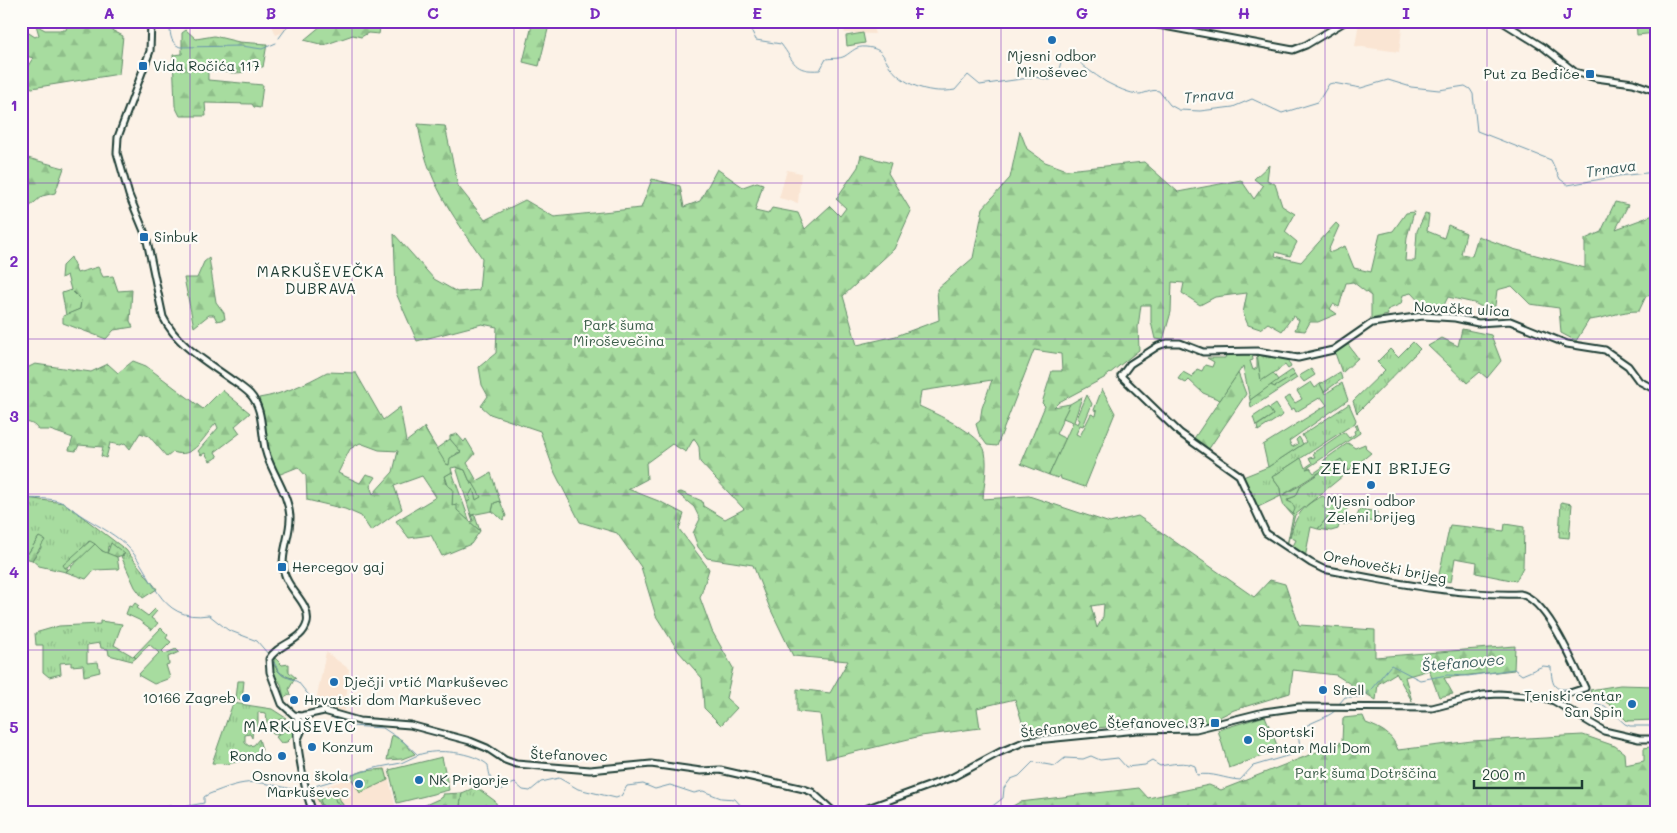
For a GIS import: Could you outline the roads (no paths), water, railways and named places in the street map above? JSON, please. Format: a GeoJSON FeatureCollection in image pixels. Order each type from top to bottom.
{"type":"FeatureCollection","features":[{"type":"Feature","properties":{"kind":"street"},"geometry":{"type":"LineString","coordinates":[[151,21],[150,51],[118,137],[118,163],[128,195],[146,236],[160,305],[168,328],[192,352],[250,394],[259,411],[266,456],[286,500],[290,514],[284,573],[290,587],[307,610],[308,618],[300,635],[270,657],[271,676],[284,706],[301,716]]}},
{"type":"Feature","properties":{"kind":"street"},"geometry":{"type":"LineString","coordinates":[[1137,21],[1293,50],[1306,46],[1346,21]]}},
{"type":"Feature","properties":{"kind":"street"},"geometry":{"type":"LineString","coordinates":[[1430,21],[1445,21]]}},
{"type":"Feature","properties":{"kind":"street"},"geometry":{"type":"LineString","coordinates":[[1501,21],[1543,46],[1575,72],[1596,78],[1632,83],[1656,91]]}},
{"type":"Feature","properties":{"kind":"street","name":"Novačka ulica"},"geometry":{"type":"LineString","coordinates":[[1121,376],[1130,364],[1158,346],[1167,343],[1180,343],[1203,352],[1256,351],[1298,358],[1333,350],[1372,323],[1418,316],[1455,318],[1478,323],[1510,321],[1563,343],[1608,352],[1628,366],[1639,381],[1656,390]]}},
{"type":"Feature","properties":{"kind":"street","name":"Orehovečki brijeg"},"geometry":{"type":"LineString","coordinates":[[1121,376],[1180,433],[1239,475],[1266,532],[1312,564],[1323,568],[1424,588],[1452,592],[1525,595],[1553,624],[1582,689],[1561,696],[1554,701]]}},
{"type":"Feature","properties":{"kind":"street","name":"Štefanovec"},"geometry":{"type":"LineString","coordinates":[[858,812],[952,777],[1026,741],[1136,730],[1196,729],[1282,709],[1337,707],[1432,708],[1499,694],[1542,697],[1554,701],[1604,731],[1639,740],[1656,739]]}},
{"type":"Feature","properties":{"kind":"street","name":"Štefanovec"},"geometry":{"type":"LineString","coordinates":[[301,716],[321,711],[359,721],[410,725],[482,745],[505,760],[516,764],[590,770],[651,764],[731,772],[812,792],[834,812]]}},
{"type":"Feature","properties":{"kind":"street"},"geometry":{"type":"LineString","coordinates":[[301,716],[295,730],[305,790],[313,812]]}},
{"type":"Feature","properties":{"kind":"street"},"geometry":{"type":"LineString","coordinates":[[298,740],[302,731],[301,716]]}},
{"type":"Feature","properties":{"kind":"street"},"geometry":{"type":"LineString","coordinates":[[295,730],[302,731]]}},
{"type":"Feature","properties":{"kind":"waterway"},"geometry":{"type":"LineString","coordinates":[[170,21],[172,40],[180,47],[242,46],[262,49],[276,43]]}},
{"type":"Feature","properties":{"kind":"waterway"},"geometry":{"type":"LineString","coordinates":[[279,38],[290,23],[309,26],[319,21]]}},
{"type":"Feature","properties":{"kind":"waterway","name":"Trnava"},"geometry":{"type":"LineString","coordinates":[[747,21],[756,40],[781,44],[792,61],[804,69],[820,70],[826,59],[843,57],[857,48],[866,47],[880,52],[891,68],[904,80],[920,88],[937,91],[955,90],[968,75],[980,85],[1035,77],[1050,80],[1058,73],[1061,62],[1070,58],[1076,59],[1106,82],[1131,93],[1140,94],[1159,91],[1170,105],[1179,110],[1200,111],[1233,107],[1252,99],[1282,113],[1318,102],[1329,84],[1333,83],[1361,88],[1388,80],[1411,87],[1439,90],[1465,86],[1473,94],[1477,131],[1551,160],[1560,179],[1568,185],[1618,176],[1656,172]]}},
{"type":"Feature","properties":{"kind":"waterway","name":"Štefanovec"},"geometry":{"type":"LineString","coordinates":[[21,498],[53,500],[67,505],[126,545],[136,556],[158,594],[167,604],[178,611],[191,615],[209,615],[228,630],[257,641],[269,655]]}},
{"type":"Feature","properties":{"kind":"waterway","name":"Štefanovec"},"geometry":{"type":"LineString","coordinates":[[271,658],[281,674],[298,682],[320,709]]}},
{"type":"Feature","properties":{"kind":"waterway","name":"Štefanovec"},"geometry":{"type":"LineString","coordinates":[[1339,704],[1345,697],[1360,697],[1368,693],[1391,665],[1420,680],[1447,675],[1468,676],[1514,669],[1522,675],[1543,666],[1551,667],[1553,682],[1558,688],[1580,688]]}},
{"type":"Feature","properties":{"kind":"waterway","name":"Štefanovec"},"geometry":{"type":"LineString","coordinates":[[1582,691],[1589,701],[1605,706],[1625,724],[1630,726],[1656,726]]}},
{"type":"Feature","properties":{"kind":"waterway","name":"Štefanovec"},"geometry":{"type":"LineString","coordinates":[[978,812],[990,808],[1003,798],[1004,788],[1011,779],[1019,776],[1033,762],[1055,766],[1065,758],[1083,759],[1091,756],[1100,760],[1118,758],[1126,767],[1145,765],[1152,761],[1160,766],[1178,763],[1187,764],[1195,766],[1197,775],[1208,774],[1240,780],[1253,766],[1297,753],[1300,748],[1298,732],[1307,725],[1336,710]]}},
{"type":"Feature","properties":{"kind":"waterway","name":"Štefanovec"},"geometry":{"type":"LineString","coordinates":[[325,714],[350,726],[383,728],[404,742],[418,755],[435,752],[454,752],[473,757],[488,765],[492,781],[499,789],[515,783],[523,790],[530,791],[541,782],[559,778],[578,789],[616,798],[621,796],[627,786],[643,784],[655,789],[670,785],[694,793],[703,791],[721,798],[735,799],[742,807],[751,812]]}},
{"type":"Feature","properties":{"kind":"waterway"},"geometry":{"type":"LineString","coordinates":[[308,788],[375,768],[401,763],[418,755]]}},
{"type":"Feature","properties":{"kind":"waterway"},"geometry":{"type":"LineString","coordinates":[[156,812],[170,805],[178,808],[204,803],[204,797],[207,795],[244,783],[263,783],[301,791],[304,789]]}},
{"type":"Feature","properties":{"kind":"waterway","name":"Štefanovec"},"geometry":{"type":"LineString","coordinates":[[939,812],[946,810],[951,812]]}},
{"type":"Feature","properties":{"kind":"place","name":"Mjesni odbor Miroševec"},"geometry":{"type":"Point","coordinates":[1052,40]}},
{"type":"Feature","properties":{"kind":"place","name":"Vida Ročića 117"},"geometry":{"type":"Point","coordinates":[143,66]}},
{"type":"Feature","properties":{"kind":"place","name":"Put za Beđiće"},"geometry":{"type":"Point","coordinates":[1590,74]}},
{"type":"Feature","properties":{"kind":"place","name":"Sinbuk"},"geometry":{"type":"Point","coordinates":[144,237]}},
{"type":"Feature","properties":{"kind":"place","name":"Mjesni odbor Zeleni brijeg"},"geometry":{"type":"Point","coordinates":[1371,485]}},
{"type":"Feature","properties":{"kind":"place","name":"Hercegov gaj"},"geometry":{"type":"Point","coordinates":[282,567]}},
{"type":"Feature","properties":{"kind":"place","name":"Dječji vrtić Markuševec"},"geometry":{"type":"Point","coordinates":[334,682]}},
{"type":"Feature","properties":{"kind":"place","name":"Shell"},"geometry":{"type":"Point","coordinates":[1323,690]}},
{"type":"Feature","properties":{"kind":"place","name":"10166 Zagreb"},"geometry":{"type":"Point","coordinates":[246,698]}},
{"type":"Feature","properties":{"kind":"place","name":"Hrvatski dom Markuševec"},"geometry":{"type":"Point","coordinates":[294,700]}},
{"type":"Feature","properties":{"kind":"place","name":"Teniski centar San Spin"},"geometry":{"type":"Point","coordinates":[1632,704]}},
{"type":"Feature","properties":{"kind":"place","name":"Štefanovec 37"},"geometry":{"type":"Point","coordinates":[1215,723]}},
{"type":"Feature","properties":{"kind":"place","name":"Sportski centar Mali Dom"},"geometry":{"type":"Point","coordinates":[1248,740]}},
{"type":"Feature","properties":{"kind":"place","name":"Konzum"},"geometry":{"type":"Point","coordinates":[312,747]}},
{"type":"Feature","properties":{"kind":"place","name":"Rondo"},"geometry":{"type":"Point","coordinates":[282,756]}},
{"type":"Feature","properties":{"kind":"place","name":"NK Prigorje"},"geometry":{"type":"Point","coordinates":[419,780]}},
{"type":"Feature","properties":{"kind":"place","name":"Osnovna škola Markuševec"},"geometry":{"type":"Point","coordinates":[359,784]}},
{"type":"Feature","properties":{"kind":"district","name":"MARKUŠEVEČKA DUBRAVA"},"geometry":{"type":"Point","coordinates":[321,280]}},
{"type":"Feature","properties":{"kind":"district","name":"ZELENI BRIJEG"},"geometry":{"type":"Point","coordinates":[1386,468]}},
{"type":"Feature","properties":{"kind":"district","name":"MARKUŠEVEC"},"geometry":{"type":"Point","coordinates":[300,726]}},
{"type":"Feature","properties":{"kind":"park label","name":"Park šuma Miroševečina"},"geometry":{"type":"Point","coordinates":[619,334]}},
{"type":"Feature","properties":{"kind":"park label","name":"Park šuma Dotrščina"},"geometry":{"type":"Point","coordinates":[1366,773]}}]}
